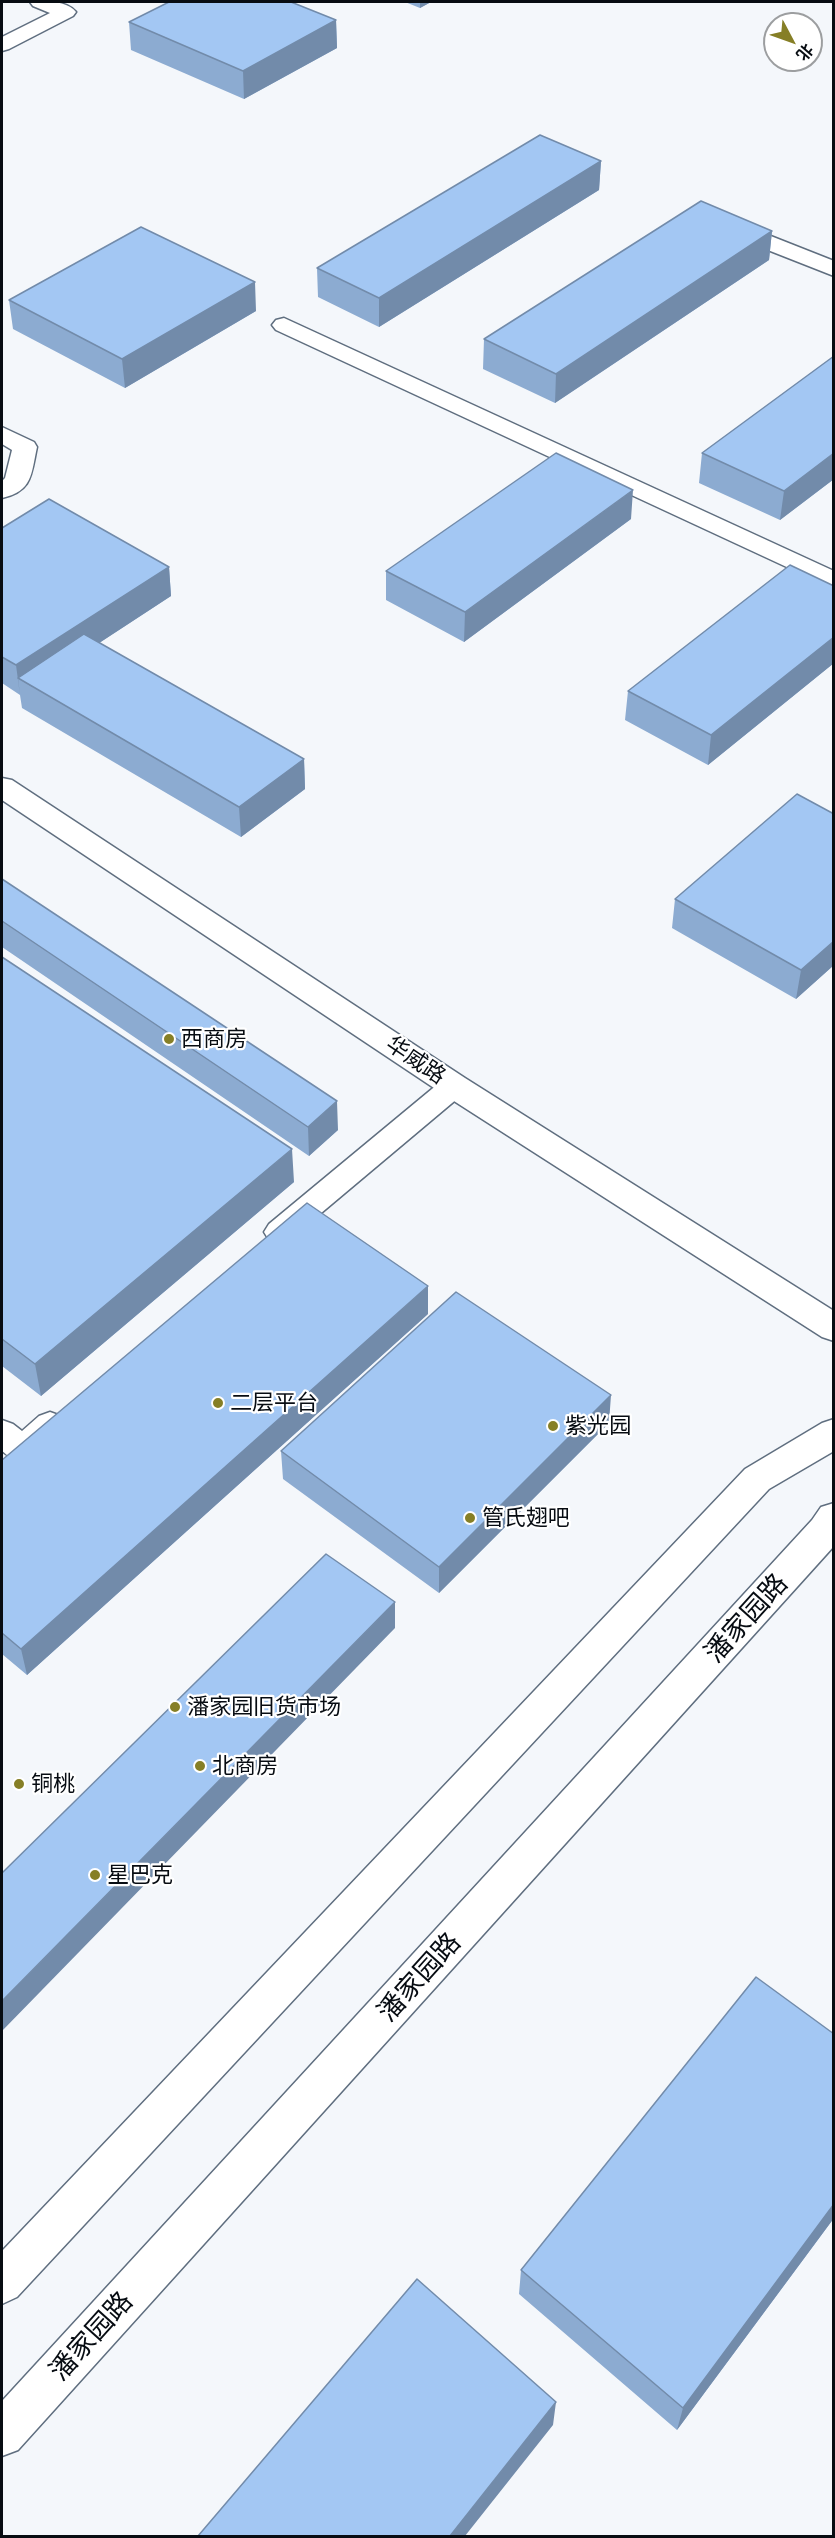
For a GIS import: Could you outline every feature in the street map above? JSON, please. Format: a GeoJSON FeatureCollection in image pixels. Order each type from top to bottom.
{"type":"FeatureCollection","features":[{"type":"Feature","properties":{"kind":"street"},"geometry":{"type":"LineString","coordinates":[[2,45],[66,12],[40,2]]}},
{"type":"Feature","properties":{"kind":"street"},"geometry":{"type":"LineString","coordinates":[[758,238],[834,270]]}},
{"type":"Feature","properties":{"kind":"street"},"geometry":{"type":"LineString","coordinates":[[284,325],[834,581]]}},
{"type":"Feature","properties":{"kind":"street"},"geometry":{"type":"LineString","coordinates":[[2,434],[26,447],[17,482],[2,491]]}},
{"type":"Feature","properties":{"kind":"street","name":"华威路"},"geometry":{"type":"LineString","coordinates":[[2,787],[454,1086],[834,1328]]}},
{"type":"Feature","properties":{"kind":"street"},"geometry":{"type":"LineString","coordinates":[[2,2282],[757,1479],[834,1433]]}},
{"type":"Feature","properties":{"kind":"street","name":"潘家园路"},"geometry":{"type":"LineString","coordinates":[[2,2434],[825,1531],[834,1518]]}},
{"type":"Feature","properties":{"kind":"lane"},"geometry":{"type":"LineString","coordinates":[[259,1249],[454,1086]]}},
{"type":"Feature","properties":{"kind":"lane"},"geometry":{"type":"LineString","coordinates":[[2,1433],[22,1449],[67,1411]]}},
{"type":"Feature","properties":{"kind":"building"},"geometry":{"type":"Polygon","coordinates":[[[169,2],[291,2],[336,20],[243,71],[129,22],[169,2]]]}},
{"type":"Feature","properties":{"kind":"building"},"geometry":{"type":"Polygon","coordinates":[[[540,135],[601,161],[379,298],[317,268],[540,135]]]}},
{"type":"Feature","properties":{"kind":"building"},"geometry":{"type":"Polygon","coordinates":[[[701,201],[772,231],[556,374],[484,339],[701,201]]]}},
{"type":"Feature","properties":{"kind":"building"},"geometry":{"type":"Polygon","coordinates":[[[141,227],[255,282],[122,359],[9,300],[141,227]]]}},
{"type":"Feature","properties":{"kind":"building"},"geometry":{"type":"Polygon","coordinates":[[[834,356],[834,453],[784,491],[702,453],[834,356]]]}},
{"type":"Feature","properties":{"kind":"building"},"geometry":{"type":"Polygon","coordinates":[[[556,453],[633,490],[465,612],[386,571],[556,453]]]}},
{"type":"Feature","properties":{"kind":"building"},"geometry":{"type":"Polygon","coordinates":[[[49,499],[169,567],[16,665],[2,657],[2,528],[49,499]]]}},
{"type":"Feature","properties":{"kind":"building"},"geometry":{"type":"Polygon","coordinates":[[[790,565],[834,586],[834,637],[711,735],[628,691],[790,565]]]}},
{"type":"Feature","properties":{"kind":"building"},"geometry":{"type":"Polygon","coordinates":[[[84,634],[304,759],[239,807],[18,678],[84,634]]]}},
{"type":"Feature","properties":{"kind":"building"},"geometry":{"type":"Polygon","coordinates":[[[797,794],[834,814],[834,941],[801,970],[675,899],[797,794]]]}},
{"type":"Feature","properties":{"kind":"building"},"geometry":{"type":"Polygon","coordinates":[[[2,879],[337,1101],[308,1127],[2,921],[2,879]]]}},
{"type":"Feature","properties":{"kind":"building"},"geometry":{"type":"Polygon","coordinates":[[[2,957],[292,1149],[35,1364],[2,1339],[2,957]]]}},
{"type":"Feature","properties":{"kind":"building","name":"二层平台"},"geometry":{"type":"Polygon","coordinates":[[[307,1203],[428,1286],[21,1649],[2,1633],[2,1460],[307,1203]]]}},
{"type":"Feature","properties":{"kind":"building"},"geometry":{"type":"Polygon","coordinates":[[[456,1292],[611,1395],[439,1567],[281,1451],[456,1292]]]}},
{"type":"Feature","properties":{"kind":"building","name":"北商房"},"geometry":{"type":"Polygon","coordinates":[[[326,1554],[395,1602],[2,2001],[2,1873],[326,1554]]]}},
{"type":"Feature","properties":{"kind":"building"},"geometry":{"type":"Polygon","coordinates":[[[756,1977],[834,2034],[834,2204],[683,2408],[521,2270],[756,1977]]]}},
{"type":"Feature","properties":{"kind":"building"},"geometry":{"type":"Polygon","coordinates":[[[417,2279],[556,2402],[450,2536],[198,2536],[417,2279]]]}},
{"type":"Feature","properties":{"kind":"place","name":"西商房"},"geometry":{"type":"Point","coordinates":[169,1039]}},
{"type":"Feature","properties":{"kind":"place","name":"二层平台"},"geometry":{"type":"Point","coordinates":[218,1403]}},
{"type":"Feature","properties":{"kind":"place","name":"紫光园"},"geometry":{"type":"Point","coordinates":[553,1426]}},
{"type":"Feature","properties":{"kind":"place","name":"管氏翅吧"},"geometry":{"type":"Point","coordinates":[470,1518]}},
{"type":"Feature","properties":{"kind":"place","name":"潘家园旧货市场"},"geometry":{"type":"Point","coordinates":[175,1707]}},
{"type":"Feature","properties":{"kind":"place","name":"北商房"},"geometry":{"type":"Point","coordinates":[200,1766]}},
{"type":"Feature","properties":{"kind":"place","name":"铜桃"},"geometry":{"type":"Point","coordinates":[19,1784]}},
{"type":"Feature","properties":{"kind":"place","name":"星巴克"},"geometry":{"type":"Point","coordinates":[95,1875]}}]}
